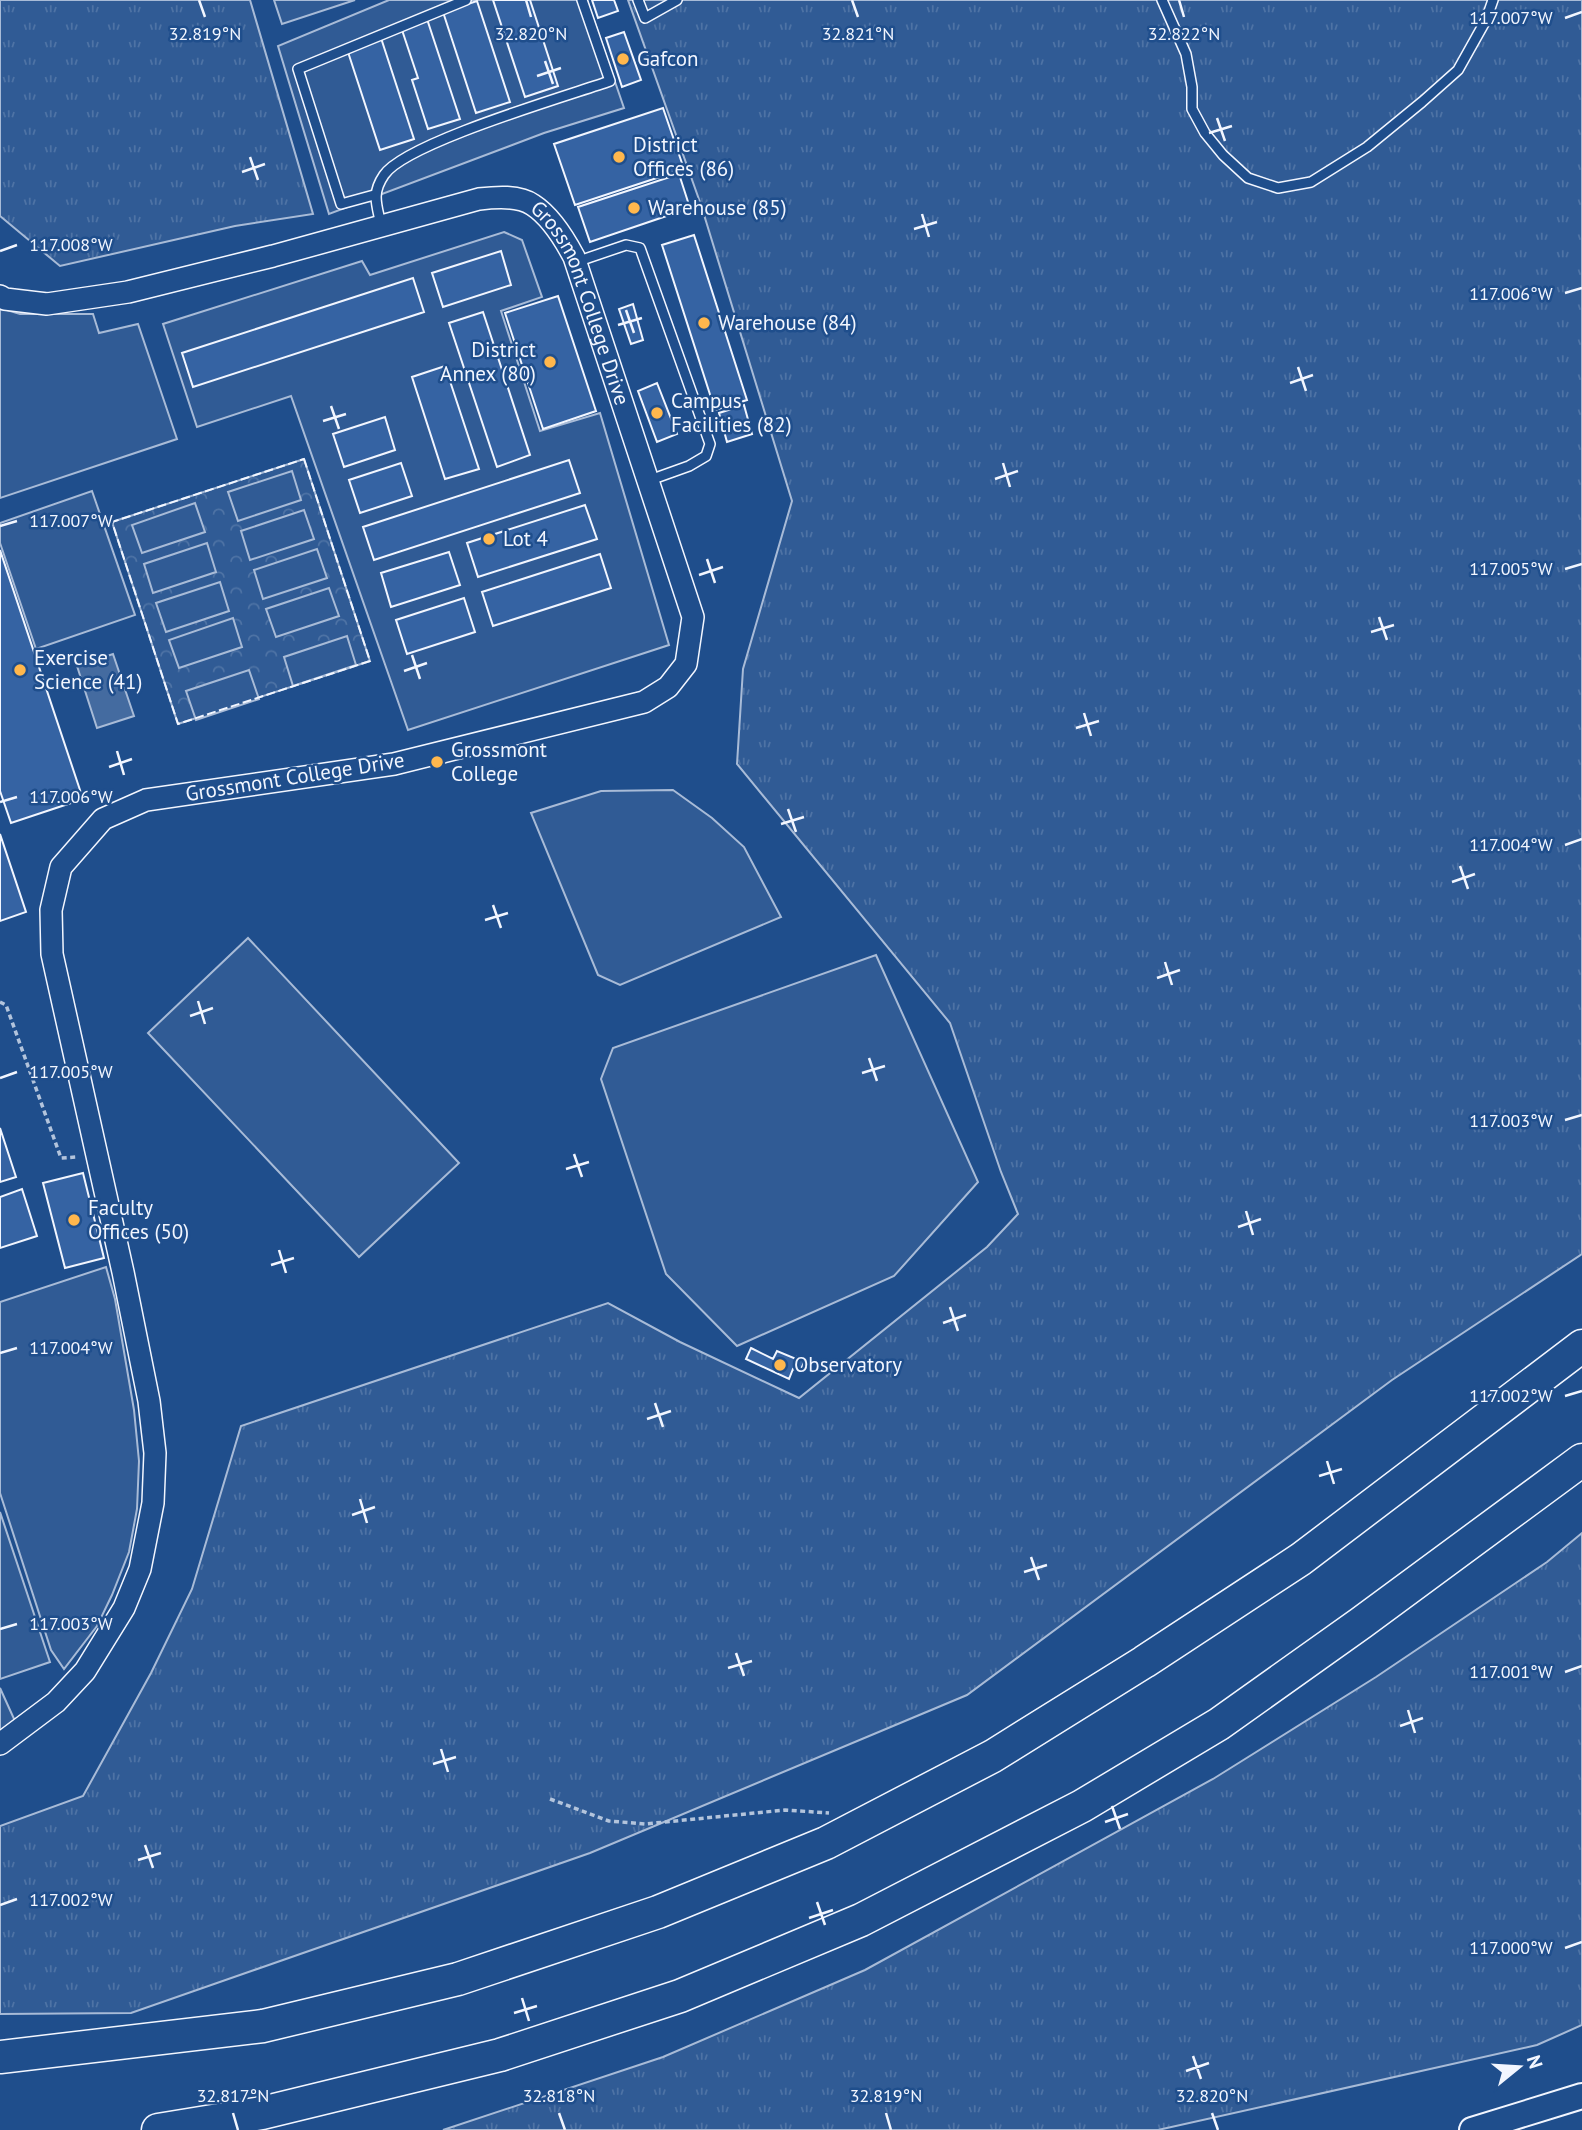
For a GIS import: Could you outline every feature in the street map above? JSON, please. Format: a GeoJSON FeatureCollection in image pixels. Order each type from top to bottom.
{"type":"FeatureCollection","features":[{"type":"Feature","properties":{"kind":"highway"},"geometry":{"type":"LineString","coordinates":[[0,2057],[264,2026],[458,1979],[657,1912],[826,1843],[993,1756],[1144,1662],[1301,1559],[1582,1346]]}},
{"type":"Feature","properties":{"kind":"highway"},"geometry":{"type":"LineString","coordinates":[[158,2130],[262,2113],[500,2055],[680,1996],[861,1920],[1082,1806],[1219,1724],[1582,1460]]}},
{"type":"Feature","properties":{"kind":"main road"},"geometry":{"type":"LineString","coordinates":[[1472,2130],[1582,2096]]}},
{"type":"Feature","properties":{"kind":"street","name":"Grossmont College Drive"},"geometry":{"type":"LineString","coordinates":[[0,296],[5,299],[47,304],[128,292],[274,256],[479,199],[504,197],[533,204],[562,235],[576,262],[693,617],[687,664],[668,687],[644,702],[394,764],[146,800],[103,819],[61,867],[51,910],[52,954],[149,1401],[155,1453],[153,1503],[140,1569],[124,1608],[85,1671],[56,1702],[0,1744]]}},
{"type":"Feature","properties":{"kind":"lane"},"geometry":{"type":"LineString","coordinates":[[374,195],[341,204],[298,69],[466,0]]}},
{"type":"Feature","properties":{"kind":"lane"},"geometry":{"type":"LineString","coordinates":[[381,225],[374,195],[384,173],[404,158],[455,135],[610,81],[582,0]]}},
{"type":"Feature","properties":{"kind":"lane"},"geometry":{"type":"LineString","coordinates":[[638,0],[645,18],[677,0]]}},
{"type":"Feature","properties":{"kind":"lane"},"geometry":{"type":"LineString","coordinates":[[1162,0],[1186,54],[1192,87],[1192,108],[1205,133],[1223,155],[1248,178],[1278,188],[1311,182],[1367,146],[1422,102],[1458,70],[1486,20],[1493,0]]}},
{"type":"Feature","properties":{"kind":"lane"},"geometry":{"type":"LineString","coordinates":[[576,262],[626,245],[640,248],[710,444],[706,456],[698,461],[648,481]]}},
{"type":"Feature","properties":{"kind":"path"},"geometry":{"type":"LineString","coordinates":[[0,1002],[6,1005],[61,1158],[97,1155]]}},
{"type":"Feature","properties":{"kind":"path"},"geometry":{"type":"LineString","coordinates":[[550,1799],[609,1821],[645,1824],[786,1810],[838,1814]]}},
{"type":"Feature","properties":{"kind":"green space"},"geometry":{"type":"Polygon","coordinates":[[[0,0],[250,0],[313,214],[235,226],[60,266],[0,216],[0,0]]]}},
{"type":"Feature","properties":{"kind":"green space"},"geometry":{"type":"Polygon","coordinates":[[[628,0],[1582,0],[1582,1254],[1392,1380],[967,1695],[590,1853],[131,2013],[0,2014],[0,1826],[83,1796],[151,1673],[192,1589],[241,1426],[608,1303],[680,1342],[799,1398],[987,1247],[1018,1214],[950,1023],[737,764],[743,669],[792,501],[701,205],[628,0]]]}},
{"type":"Feature","properties":{"kind":"green space"},"geometry":{"type":"Polygon","coordinates":[[[304,459],[370,661],[178,724],[112,522],[304,459]]]}},
{"type":"Feature","properties":{"kind":"green space"},"geometry":{"type":"Polygon","coordinates":[[[1582,1533],[1582,2025],[1537,2045],[1158,2130],[443,2130],[663,2057],[865,1970],[1213,1779],[1376,1677],[1547,1562],[1582,1533]]]}},
{"type":"Feature","properties":{"kind":"shaded area"},"geometry":{"type":"Polygon","coordinates":[[[274,0],[355,0],[282,24],[274,0]]]}},
{"type":"Feature","properties":{"kind":"shaded area"},"geometry":{"type":"Polygon","coordinates":[[[389,0],[587,0],[624,108],[544,133],[329,214],[278,46],[389,0]]]}},
{"type":"Feature","properties":{"kind":"shaded area","name":"Lot 4"},"geometry":{"type":"Polygon","coordinates":[[[504,232],[522,240],[542,297],[501,311],[540,431],[600,413],[669,645],[408,730],[291,396],[197,427],[163,324],[362,261],[370,275],[504,232]]]}},
{"type":"Feature","properties":{"kind":"shaded area"},"geometry":{"type":"Polygon","coordinates":[[[0,308],[20,314],[93,314],[99,333],[138,324],[177,439],[0,498],[0,308]]]}},
{"type":"Feature","properties":{"kind":"shaded area"},"geometry":{"type":"Polygon","coordinates":[[[292,471],[301,500],[238,521],[228,492],[292,471]]]}},
{"type":"Feature","properties":{"kind":"shaded area"},"geometry":{"type":"Polygon","coordinates":[[[92,491],[135,615],[36,649],[0,543],[0,523],[92,491]]]}},
{"type":"Feature","properties":{"kind":"shaded area"},"geometry":{"type":"Polygon","coordinates":[[[195,503],[205,532],[142,553],[132,525],[195,503]]]}},
{"type":"Feature","properties":{"kind":"shaded area"},"geometry":{"type":"Polygon","coordinates":[[[304,510],[314,539],[250,560],[241,531],[304,510]]]}},
{"type":"Feature","properties":{"kind":"shaded area"},"geometry":{"type":"Polygon","coordinates":[[[207,543],[216,572],[153,593],[144,564],[207,543]]]}},
{"type":"Feature","properties":{"kind":"shaded area"},"geometry":{"type":"Polygon","coordinates":[[[317,549],[327,578],[263,599],[254,570],[317,549]]]}},
{"type":"Feature","properties":{"kind":"shaded area"},"geometry":{"type":"Polygon","coordinates":[[[220,582],[229,611],[166,632],[156,603],[220,582]]]}},
{"type":"Feature","properties":{"kind":"shaded area"},"geometry":{"type":"Polygon","coordinates":[[[329,588],[339,616],[276,637],[266,609],[329,588]]]}},
{"type":"Feature","properties":{"kind":"shaded area"},"geometry":{"type":"Polygon","coordinates":[[[233,618],[242,647],[179,668],[169,640],[233,618]]]}},
{"type":"Feature","properties":{"kind":"shaded area"},"geometry":{"type":"Polygon","coordinates":[[[347,636],[356,665],[293,686],[284,657],[347,636]]]}},
{"type":"Feature","properties":{"kind":"shaded area"},"geometry":{"type":"Polygon","coordinates":[[[113,654],[134,716],[97,728],[77,666],[113,654]]]}},
{"type":"Feature","properties":{"kind":"shaded area"},"geometry":{"type":"Polygon","coordinates":[[[249,670],[259,699],[196,720],[186,691],[249,670]]]}},
{"type":"Feature","properties":{"kind":"shaded area"},"geometry":{"type":"Polygon","coordinates":[[[673,790],[712,818],[744,847],[781,917],[620,985],[598,975],[531,813],[601,791],[673,790]]]}},
{"type":"Feature","properties":{"kind":"shaded area"},"geometry":{"type":"Polygon","coordinates":[[[248,938],[459,1163],[359,1257],[148,1033],[248,938]]]}},
{"type":"Feature","properties":{"kind":"shaded area"},"geometry":{"type":"Polygon","coordinates":[[[876,955],[978,1182],[894,1276],[737,1346],[666,1274],[601,1079],[613,1048],[876,955]]]}},
{"type":"Feature","properties":{"kind":"shaded area"},"geometry":{"type":"Polygon","coordinates":[[[106,1267],[115,1299],[134,1410],[139,1461],[137,1509],[129,1552],[112,1595],[97,1626],[64,1669],[51,1650],[0,1493],[0,1302],[106,1267]]]}},
{"type":"Feature","properties":{"kind":"shaded area"},"geometry":{"type":"Polygon","coordinates":[[[0,1512],[50,1662],[0,1679],[0,1512]]]}},
{"type":"Feature","properties":{"kind":"shaded area"},"geometry":{"type":"Polygon","coordinates":[[[0,1688],[15,1721],[0,1733],[0,1688]]]}},
{"type":"Feature","properties":{"kind":"building"},"geometry":{"type":"Polygon","coordinates":[[[493,0],[530,0],[558,86],[525,97],[493,0]]]}},
{"type":"Feature","properties":{"kind":"building"},"geometry":{"type":"Polygon","coordinates":[[[592,0],[614,0],[618,11],[598,18],[592,0]]]}},
{"type":"Feature","properties":{"kind":"building"},"geometry":{"type":"Polygon","coordinates":[[[477,1],[510,102],[476,113],[443,12],[477,1]]]}},
{"type":"Feature","properties":{"kind":"building"},"geometry":{"type":"Polygon","coordinates":[[[427,19],[460,119],[428,129],[412,80],[418,78],[401,27],[427,19]]]}},
{"type":"Feature","properties":{"kind":"building","name":"Gafcon"},"geometry":{"type":"Polygon","coordinates":[[[624,32],[641,80],[622,87],[606,38],[624,32]]]}},
{"type":"Feature","properties":{"kind":"building"},"geometry":{"type":"Polygon","coordinates":[[[381,38],[414,139],[380,150],[347,49],[381,38]]]}},
{"type":"Feature","properties":{"kind":"building","name":"District Offices (86)"},"geometry":{"type":"Polygon","coordinates":[[[663,108],[684,169],[575,205],[554,144],[663,108]]]}},
{"type":"Feature","properties":{"kind":"building","name":"Warehouse (85)"},"geometry":{"type":"Polygon","coordinates":[[[679,174],[690,208],[590,242],[578,207],[679,174]]]}},
{"type":"Feature","properties":{"kind":"building","name":"Warehouse (84)"},"geometry":{"type":"Polygon","coordinates":[[[694,235],[747,400],[715,410],[662,245],[694,235]]]}},
{"type":"Feature","properties":{"kind":"building"},"geometry":{"type":"Polygon","coordinates":[[[501,251],[511,285],[443,307],[432,273],[501,251]]]}},
{"type":"Feature","properties":{"kind":"building"},"geometry":{"type":"Polygon","coordinates":[[[413,278],[424,312],[193,387],[182,353],[413,278]]]}},
{"type":"Feature","properties":{"kind":"building","name":"District Annex (80)"},"geometry":{"type":"Polygon","coordinates":[[[558,296],[596,411],[543,429],[505,313],[558,296]]]}},
{"type":"Feature","properties":{"kind":"building"},"geometry":{"type":"Polygon","coordinates":[[[633,304],[643,340],[631,344],[619,309],[633,304]]]}},
{"type":"Feature","properties":{"kind":"building"},"geometry":{"type":"Polygon","coordinates":[[[483,312],[530,455],[497,467],[449,323],[483,312]]]}},
{"type":"Feature","properties":{"kind":"building"},"geometry":{"type":"Polygon","coordinates":[[[445,366],[479,469],[445,479],[412,377],[445,366]]]}},
{"type":"Feature","properties":{"kind":"building","name":"Campus Facilities (82)"},"geometry":{"type":"Polygon","coordinates":[[[657,383],[677,434],[657,442],[638,391],[657,383]]]}},
{"type":"Feature","properties":{"kind":"building"},"geometry":{"type":"Polygon","coordinates":[[[744,405],[752,434],[727,442],[719,413],[744,405]]]}},
{"type":"Feature","properties":{"kind":"building"},"geometry":{"type":"Polygon","coordinates":[[[385,417],[395,450],[344,467],[333,434],[385,417]]]}},
{"type":"Feature","properties":{"kind":"building"},"geometry":{"type":"Polygon","coordinates":[[[569,460],[580,493],[374,560],[363,527],[569,460]]]}},
{"type":"Feature","properties":{"kind":"building"},"geometry":{"type":"Polygon","coordinates":[[[401,463],[412,496],[360,513],[349,480],[401,463]]]}},
{"type":"Feature","properties":{"kind":"building"},"geometry":{"type":"Polygon","coordinates":[[[585,505],[597,539],[478,577],[467,543],[585,505]]]}},
{"type":"Feature","properties":{"kind":"building","name":"Exercise Science (41)"},"geometry":{"type":"Polygon","coordinates":[[[0,550],[83,799],[11,823],[0,791],[0,550]]]}},
{"type":"Feature","properties":{"kind":"building"},"geometry":{"type":"Polygon","coordinates":[[[449,552],[460,585],[391,607],[381,573],[449,552]]]}},
{"type":"Feature","properties":{"kind":"building"},"geometry":{"type":"Polygon","coordinates":[[[600,554],[611,588],[493,626],[482,592],[600,554]]]}},
{"type":"Feature","properties":{"kind":"building"},"geometry":{"type":"Polygon","coordinates":[[[464,598],[475,632],[407,654],[396,620],[464,598]]]}},
{"type":"Feature","properties":{"kind":"building"},"geometry":{"type":"Polygon","coordinates":[[[0,834],[26,912],[0,921],[0,834]]]}},
{"type":"Feature","properties":{"kind":"building"},"geometry":{"type":"Polygon","coordinates":[[[0,1128],[16,1177],[0,1182],[0,1128]]]}},
{"type":"Feature","properties":{"kind":"building","name":"Faculty Offices (50)"},"geometry":{"type":"Polygon","coordinates":[[[83,1173],[104,1258],[65,1268],[43,1183],[83,1173]]]}},
{"type":"Feature","properties":{"kind":"building"},"geometry":{"type":"Polygon","coordinates":[[[22,1189],[37,1236],[0,1248],[0,1197],[22,1189]]]}},
{"type":"Feature","properties":{"kind":"building","name":"Observatory"},"geometry":{"type":"Polygon","coordinates":[[[751,1348],[773,1359],[777,1351],[805,1360],[800,1372],[793,1369],[789,1379],[746,1359],[751,1348]]]}},
{"type":"Feature","properties":{"kind":"fence"},"geometry":{"type":"LineString","coordinates":[[304,459],[370,661],[178,724],[112,522],[304,459]]}},
{"type":"Feature","properties":{"kind":"place","name":"Gafcon"},"geometry":{"type":"Point","coordinates":[623,59]}},
{"type":"Feature","properties":{"kind":"place","name":"District Offices (86)"},"geometry":{"type":"Point","coordinates":[619,157]}},
{"type":"Feature","properties":{"kind":"place","name":"Warehouse (85)"},"geometry":{"type":"Point","coordinates":[634,208]}},
{"type":"Feature","properties":{"kind":"place","name":"Warehouse (84)"},"geometry":{"type":"Point","coordinates":[704,323]}},
{"type":"Feature","properties":{"kind":"place","name":"District Annex (80)"},"geometry":{"type":"Point","coordinates":[550,362]}},
{"type":"Feature","properties":{"kind":"place","name":"Campus Facilities (82)"},"geometry":{"type":"Point","coordinates":[657,413]}},
{"type":"Feature","properties":{"kind":"place","name":"Lot 4"},"geometry":{"type":"Point","coordinates":[489,539]}},
{"type":"Feature","properties":{"kind":"place","name":"Exercise Science (41)"},"geometry":{"type":"Point","coordinates":[20,670]}},
{"type":"Feature","properties":{"kind":"place","name":"Grossmont College"},"geometry":{"type":"Point","coordinates":[437,762]}},
{"type":"Feature","properties":{"kind":"place","name":"Faculty Offices (50)"},"geometry":{"type":"Point","coordinates":[74,1220]}},
{"type":"Feature","properties":{"kind":"place","name":"Observatory"},"geometry":{"type":"Point","coordinates":[780,1365]}}]}
